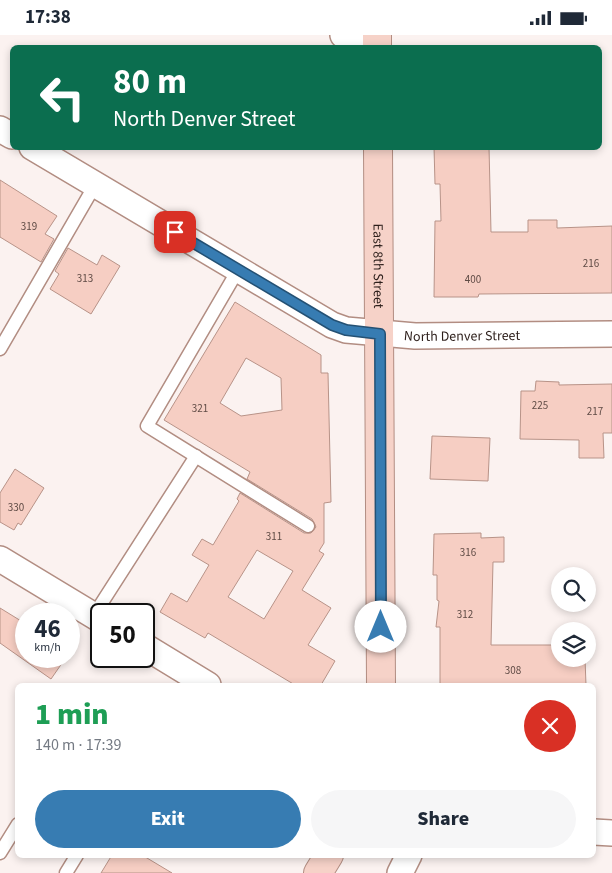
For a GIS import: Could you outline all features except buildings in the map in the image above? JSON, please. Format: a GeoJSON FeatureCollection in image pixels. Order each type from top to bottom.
{"type":"FeatureCollection","features":[{"type":"Feature","properties":{"kind":"main road","name":"East 8th Street"},"geometry":{"type":"LineString","coordinates":[[378,150],[381,683]]}},
{"type":"Feature","properties":{"kind":"main road"},"geometry":{"type":"LineString","coordinates":[[318,873],[327,858]]}},
{"type":"Feature","properties":{"kind":"street"},"geometry":{"type":"LineString","coordinates":[[343,35],[349,39],[377,40]]}},
{"type":"Feature","properties":{"kind":"street","name":"North Denver Street"},"geometry":{"type":"LineString","coordinates":[[37,150],[332,325],[346,330],[415,336],[612,334]]}},
{"type":"Feature","properties":{"kind":"street"},"geometry":{"type":"LineString","coordinates":[[0,559],[90,614]]}},
{"type":"Feature","properties":{"kind":"street"},"geometry":{"type":"LineString","coordinates":[[155,653],[205,683]]}},
{"type":"Feature","properties":{"kind":"street"},"geometry":{"type":"LineString","coordinates":[[596,832],[612,833]]}},
{"type":"Feature","properties":{"kind":"street"},"geometry":{"type":"LineString","coordinates":[[400,873],[408,858]]}},
{"type":"Feature","properties":{"kind":"lane"},"geometry":{"type":"LineString","coordinates":[[0,349],[95,185]]}},
{"type":"Feature","properties":{"kind":"lane"},"geometry":{"type":"LineString","coordinates":[[238,270],[147,426],[308,525]]}},
{"type":"Feature","properties":{"kind":"lane"},"geometry":{"type":"LineString","coordinates":[[106,603],[196,456]]}},
{"type":"Feature","properties":{"kind":"lane"},"geometry":{"type":"LineString","coordinates":[[0,853],[15,829]]}},
{"type":"Feature","properties":{"kind":"lane"},"geometry":{"type":"LineString","coordinates":[[66,873],[75,858]]}},
{"type":"Feature","properties":{"kind":"route"},"geometry":{"type":"LineString","coordinates":[[175,232],[332,325],[346,330],[380,334],[381,627]]}}]}
